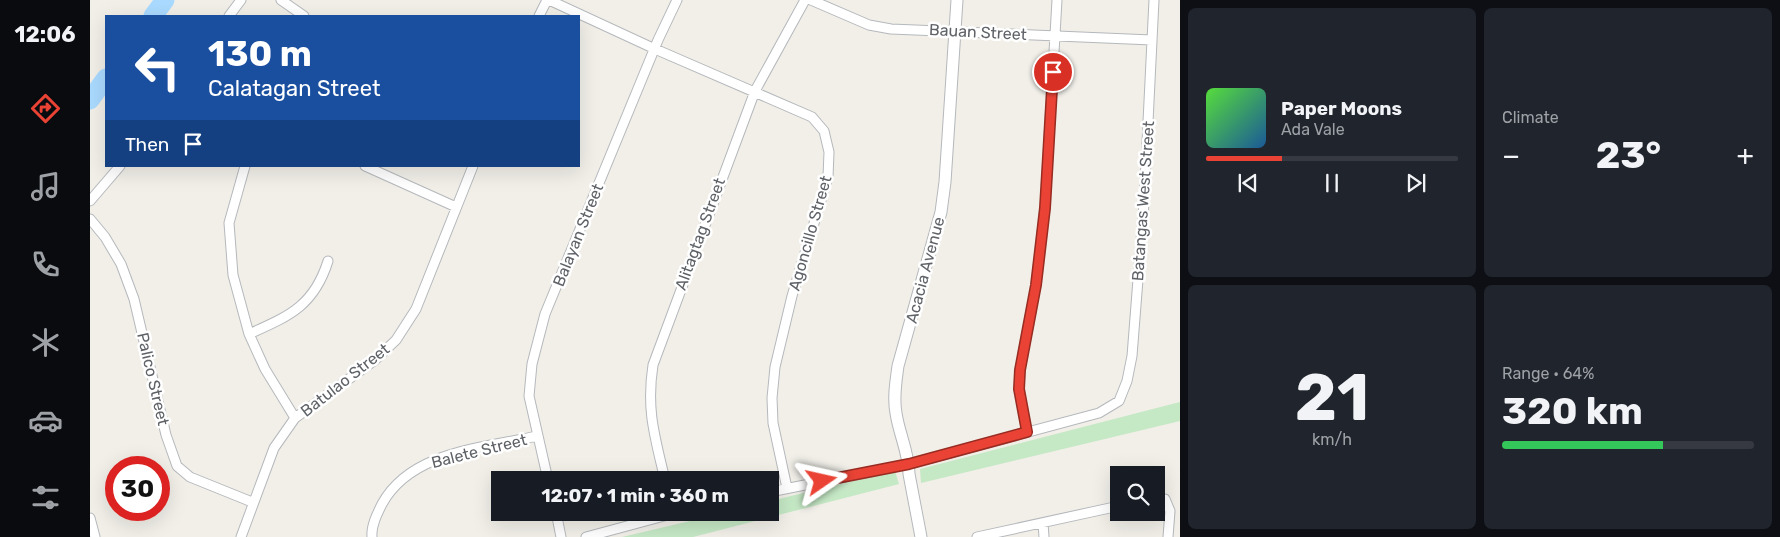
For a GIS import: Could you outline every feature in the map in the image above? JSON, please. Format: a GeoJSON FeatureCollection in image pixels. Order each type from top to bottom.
{"type":"FeatureCollection","features":[{"type":"Feature","properties":{"kind":"street"},"geometry":{"type":"LineString","coordinates":[[230,15],[241,0]]}},
{"type":"Feature","properties":{"kind":"street"},"geometry":{"type":"LineString","coordinates":[[280,0],[302,15]]}},
{"type":"Feature","properties":{"kind":"street"},"geometry":{"type":"LineString","coordinates":[[540,15],[548,0]]}},
{"type":"Feature","properties":{"kind":"street","name":"Agoncillo Street"},"geometry":{"type":"LineString","coordinates":[[548,0],[812,118],[824,131],[829,152],[828,177],[792,296],[775,367],[773,423],[787,488]]}},
{"type":"Feature","properties":{"kind":"street","name":"Balayan Street"},"geometry":{"type":"LineString","coordinates":[[546,471],[529,396],[532,364],[546,314],[654,49],[676,0]]}},
{"type":"Feature","properties":{"kind":"street","name":"Alitagtag Street"},"geometry":{"type":"LineString","coordinates":[[663,471],[650,411],[653,365],[754,91],[805,0]]}},
{"type":"Feature","properties":{"kind":"street","name":"Bauan Street"},"geometry":{"type":"LineString","coordinates":[[811,0],[869,25],[891,29],[954,30],[1152,40]]}},
{"type":"Feature","properties":{"kind":"street","name":"Acacia Avenue"},"geometry":{"type":"LineString","coordinates":[[921,537],[909,474],[909,464],[895,412],[895,388],[898,366],[941,212],[945,182],[956,0]]}},
{"type":"Feature","properties":{"kind":"street"},"geometry":{"type":"LineString","coordinates":[[779,490],[909,464],[1027,432],[1019,389],[1020,370],[1036,285],[1045,208],[1057,0]]}},
{"type":"Feature","properties":{"kind":"street","name":"Batangas West Street"},"geometry":{"type":"LineString","coordinates":[[1027,432],[1099,413],[1119,401],[1127,380],[1132,356],[1144,203],[1154,0]]}},
{"type":"Feature","properties":{"kind":"street"},"geometry":{"type":"LineString","coordinates":[[90,201],[119,167]]}},
{"type":"Feature","properties":{"kind":"street"},"geometry":{"type":"LineString","coordinates":[[245,167],[229,223],[233,276],[249,334],[265,369],[296,418]]}},
{"type":"Feature","properties":{"kind":"street"},"geometry":{"type":"LineString","coordinates":[[367,167],[456,207]]}},
{"type":"Feature","properties":{"kind":"street","name":"Batulao Street"},"geometry":{"type":"LineString","coordinates":[[241,537],[252,502],[274,448],[296,418],[376,360],[396,340],[416,309],[473,167]]}},
{"type":"Feature","properties":{"kind":"street","name":"Palico Street"},"geometry":{"type":"LineString","coordinates":[[90,219],[105,237],[121,264],[134,299],[166,435],[177,466],[190,478],[252,502]]}},
{"type":"Feature","properties":{"kind":"street"},"geometry":{"type":"LineString","coordinates":[[249,334],[287,317],[313,294],[322,281],[328,261]]}},
{"type":"Feature","properties":{"kind":"street","name":"Balete Street"},"geometry":{"type":"LineString","coordinates":[[372,537],[378,512],[388,492],[402,478],[419,466],[450,455],[537,436]]}},
{"type":"Feature","properties":{"kind":"street"},"geometry":{"type":"LineString","coordinates":[[1165,499],[1170,512],[1168,537]]}},
{"type":"Feature","properties":{"kind":"street"},"geometry":{"type":"LineString","coordinates":[[976,537],[1110,508]]}},
{"type":"Feature","properties":{"kind":"street"},"geometry":{"type":"LineString","coordinates":[[90,518],[95,537]]}},
{"type":"Feature","properties":{"kind":"street"},"geometry":{"type":"LineString","coordinates":[[558,521],[561,537]]}},
{"type":"Feature","properties":{"kind":"street"},"geometry":{"type":"LineString","coordinates":[[586,537],[645,521]]}},
{"type":"Feature","properties":{"kind":"street"},"geometry":{"type":"LineString","coordinates":[[1043,523],[1044,537]]}},
{"type":"Feature","properties":{"kind":"green space"},"geometry":{"type":"Polygon","coordinates":[[[1180,402],[1180,421],[921,483],[920,469],[1180,402]]]}},
{"type":"Feature","properties":{"kind":"green space"},"geometry":{"type":"Polygon","coordinates":[[[895,471],[899,484],[779,515],[779,499],[895,471]]]}},
{"type":"Feature","properties":{"kind":"green space"},"geometry":{"type":"Polygon","coordinates":[[[690,521],[755,521],[693,537],[622,537],[690,521]]]}},
{"type":"Feature","properties":{"kind":"waterway"},"geometry":{"type":"LineString","coordinates":[[154,15],[165,0]]}},
{"type":"Feature","properties":{"kind":"waterway"},"geometry":{"type":"LineString","coordinates":[[90,100],[105,79]]}},
{"type":"Feature","properties":{"kind":"route"},"geometry":{"type":"LineString","coordinates":[[822,481],[909,464],[1027,432],[1019,389],[1020,370],[1036,285],[1045,208],[1053,72]]}}]}
